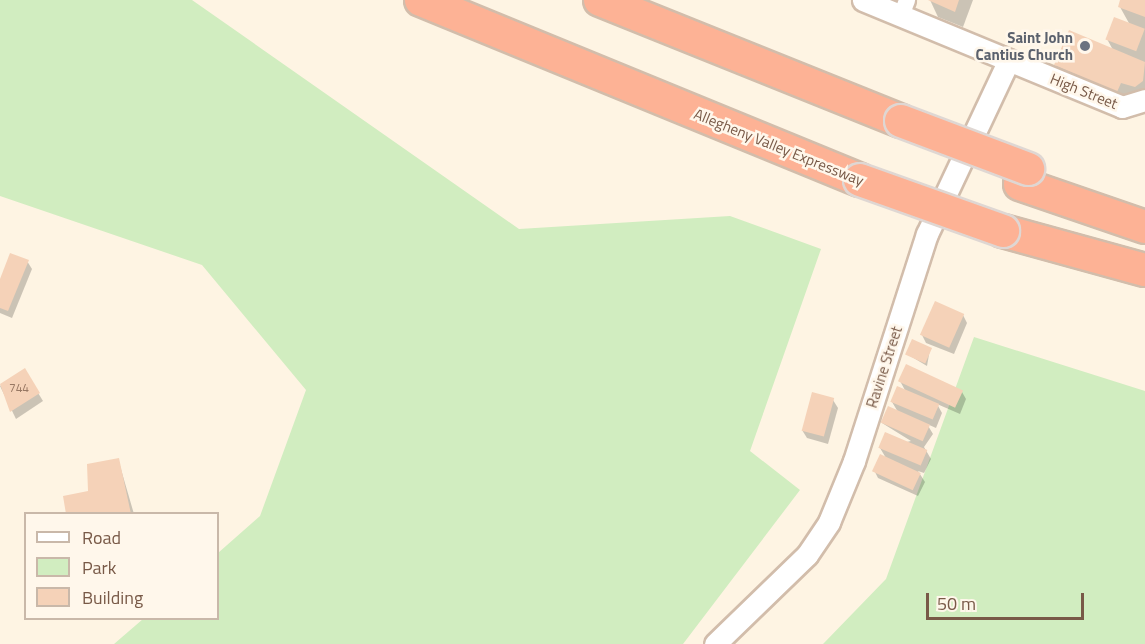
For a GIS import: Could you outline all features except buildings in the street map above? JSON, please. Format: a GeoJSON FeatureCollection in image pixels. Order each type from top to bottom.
{"type":"FeatureCollection","features":[{"type":"Feature","properties":{"kind":"highway","name":"Allegheny Valley Expressway"},"geometry":{"type":"LineString","coordinates":[[421,0],[860,180],[1003,231],[1077,254],[1145,270]]}},
{"type":"Feature","properties":{"kind":"highway"},"geometry":{"type":"LineString","coordinates":[[600,0],[707,43],[898,129],[1024,177],[1145,227]]}},
{"type":"Feature","properties":{"kind":"highway"},"geometry":{"type":"LineString","coordinates":[[1024,177],[1145,205]]}},
{"type":"Feature","properties":{"kind":"highway"},"geometry":{"type":"LineString","coordinates":[[1077,254],[1145,277]]}},
{"type":"Feature","properties":{"kind":"street","name":"High Street"},"geometry":{"type":"LineString","coordinates":[[863,0],[904,8],[1009,60],[1122,107],[1142,102]]}},
{"type":"Feature","properties":{"kind":"street","name":"Ravine Street"},"geometry":{"type":"LineString","coordinates":[[715,644],[807,555],[829,522],[854,461],[927,234],[1009,60]]}},
{"type":"Feature","properties":{"kind":"green space"},"geometry":{"type":"Polygon","coordinates":[[[0,0],[192,0],[519,229],[730,216],[821,249],[750,451],[800,490],[683,644],[114,644],[142,620],[219,620],[219,552],[260,516],[306,390],[202,265],[0,196],[0,0]]]}},
{"type":"Feature","properties":{"kind":"green space"},"geometry":{"type":"Polygon","coordinates":[[[974,337],[1145,391],[1145,644],[823,644],[886,579],[974,337]]]}},
{"type":"Feature","properties":{"kind":"place","name":"Saint John Cantius Church"},"geometry":{"type":"Point","coordinates":[1085,46]}}]}
